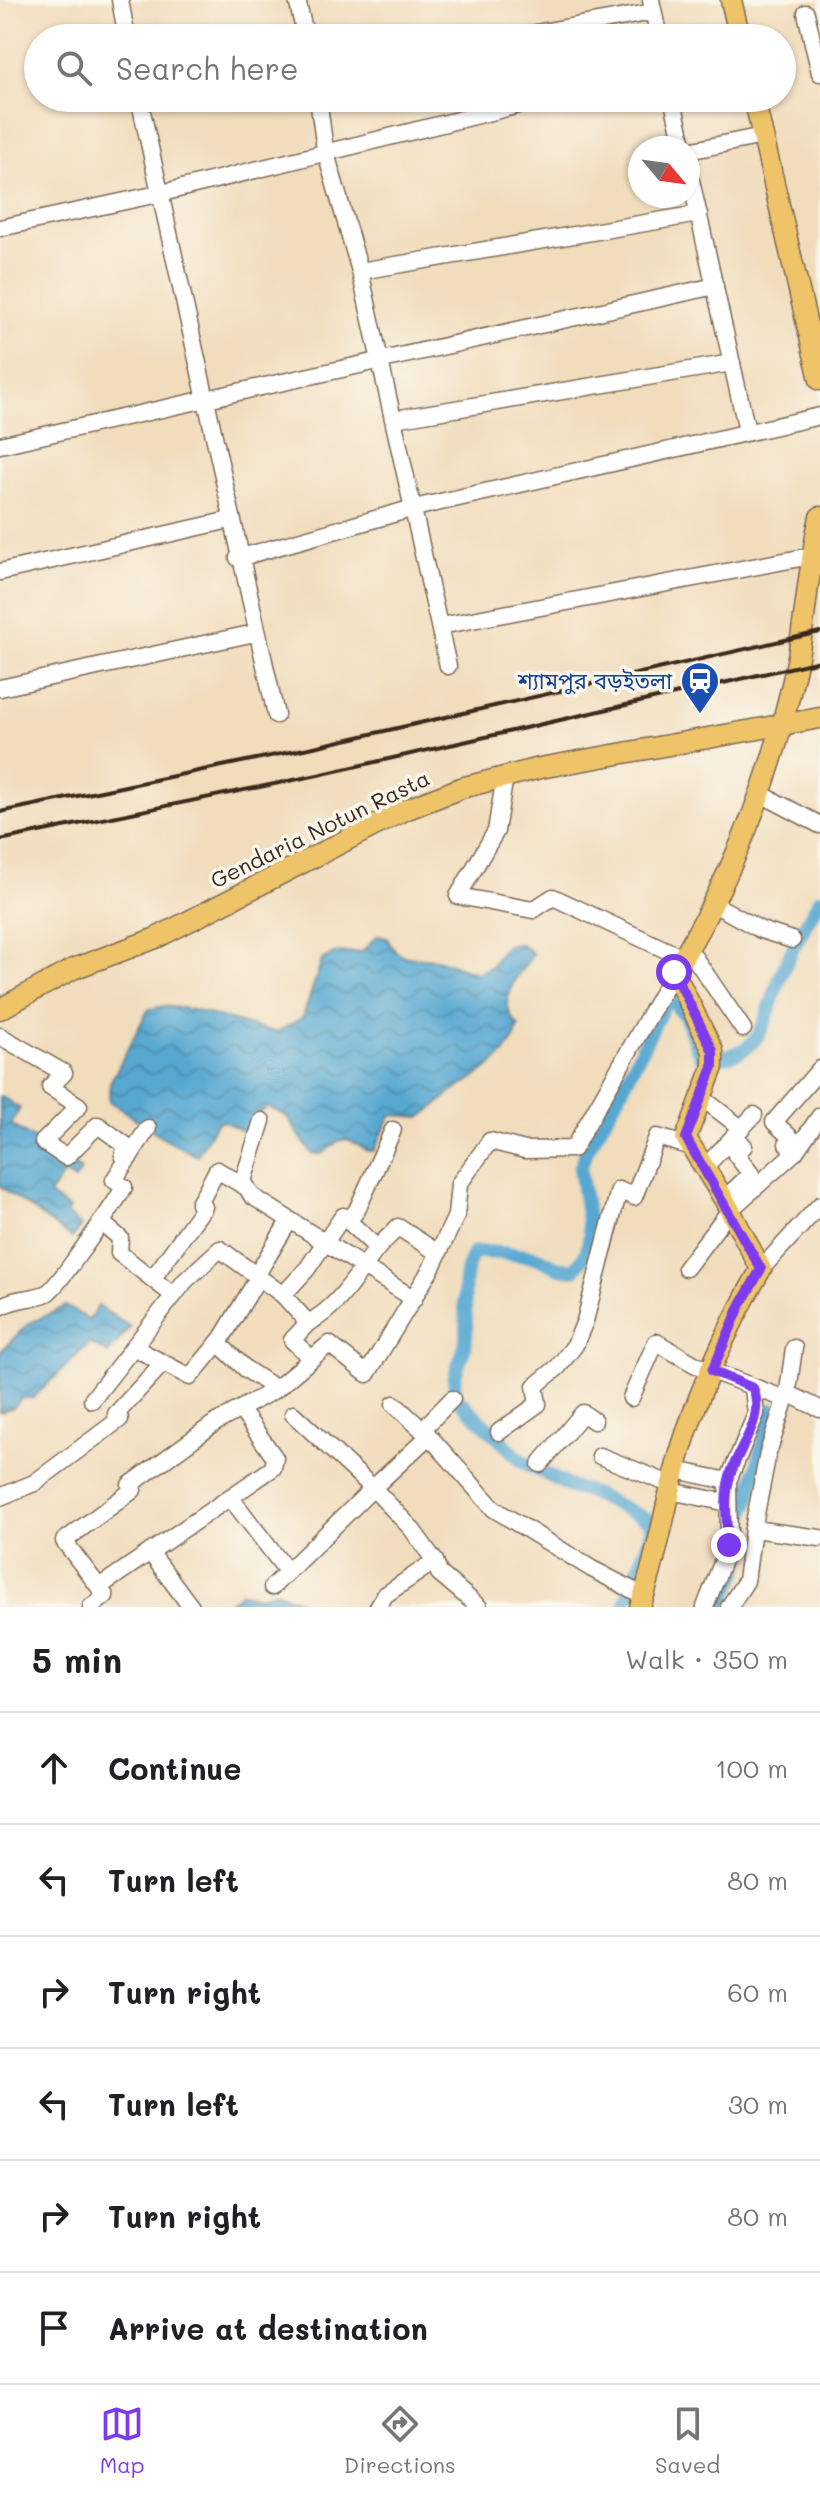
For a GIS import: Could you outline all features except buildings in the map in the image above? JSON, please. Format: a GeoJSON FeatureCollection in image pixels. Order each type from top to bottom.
{"type":"FeatureCollection","features":[{"type":"Feature","properties":{"kind":"main road"},"geometry":{"type":"LineString","coordinates":[[731,0],[737,24]]}},
{"type":"Feature","properties":{"kind":"main road"},"geometry":{"type":"LineString","coordinates":[[757,112],[820,380]]}},
{"type":"Feature","properties":{"kind":"main road"},"geometry":{"type":"LineString","coordinates":[[640,1598],[712,1371],[741,1304],[761,1269],[727,1204],[689,1146],[688,1130],[713,1059],[682,959],[741,844],[781,724],[814,584],[811,556],[820,517]]}},
{"type":"Feature","properties":{"kind":"main road","name":"Gendaria Notun Rasta"},"geometry":{"type":"LineString","coordinates":[[0,1009],[73,969],[156,938],[405,810],[505,776],[781,724],[818,720]]}},
{"type":"Feature","properties":{"kind":"street"},"geometry":{"type":"LineString","coordinates":[[120,0],[124,24]]}},
{"type":"Feature","properties":{"kind":"street"},"geometry":{"type":"LineString","coordinates":[[297,0],[303,24]]}},
{"type":"Feature","properties":{"kind":"street"},"geometry":{"type":"LineString","coordinates":[[571,24],[652,6]]}},
{"type":"Feature","properties":{"kind":"street"},"geometry":{"type":"LineString","coordinates":[[801,7],[820,24]]}},
{"type":"Feature","properties":{"kind":"street"},"geometry":{"type":"LineString","coordinates":[[801,7],[820,73]]}},
{"type":"Feature","properties":{"kind":"street"},"geometry":{"type":"LineString","coordinates":[[142,112],[238,558],[276,715]]}},
{"type":"Feature","properties":{"kind":"street"},"geometry":{"type":"LineString","coordinates":[[320,112],[325,150],[360,271],[381,359],[448,666]]}},
{"type":"Feature","properties":{"kind":"street"},"geometry":{"type":"LineString","coordinates":[[0,228],[158,194],[487,112]]}},
{"type":"Feature","properties":{"kind":"street"},"geometry":{"type":"LineString","coordinates":[[676,112],[682,136]]}},
{"type":"Feature","properties":{"kind":"street"},"geometry":{"type":"LineString","coordinates":[[700,147],[763,136]]}},
{"type":"Feature","properties":{"kind":"street"},"geometry":{"type":"LineString","coordinates":[[698,208],[747,431]]}},
{"type":"Feature","properties":{"kind":"street"},"geometry":{"type":"LineString","coordinates":[[360,271],[699,214]]}},
{"type":"Feature","properties":{"kind":"street"},"geometry":{"type":"LineString","coordinates":[[0,445],[715,286]]}},
{"type":"Feature","properties":{"kind":"street"},"geometry":{"type":"LineString","coordinates":[[394,419],[732,363]]}},
{"type":"Feature","properties":{"kind":"street"},"geometry":{"type":"LineString","coordinates":[[238,558],[414,508],[820,416]]}},
{"type":"Feature","properties":{"kind":"street"},"geometry":{"type":"LineString","coordinates":[[0,572],[230,520]]}},
{"type":"Feature","properties":{"kind":"street"},"geometry":{"type":"LineString","coordinates":[[440,626],[811,556]]}},
{"type":"Feature","properties":{"kind":"street"},"geometry":{"type":"LineString","coordinates":[[0,688],[255,633]]}},
{"type":"Feature","properties":{"kind":"street"},"geometry":{"type":"LineString","coordinates":[[505,776],[496,831],[458,896],[533,910],[553,897],[682,959],[743,1029]]}},
{"type":"Feature","properties":{"kind":"street"},"geometry":{"type":"LineString","coordinates":[[759,793],[820,825]]}},
{"type":"Feature","properties":{"kind":"street"},"geometry":{"type":"LineString","coordinates":[[712,903],[761,930],[792,940]]}},
{"type":"Feature","properties":{"kind":"street"},"geometry":{"type":"LineString","coordinates":[[91,1607],[105,1596],[64,1541],[133,1490],[130,1485],[215,1423],[276,1389],[329,1344],[367,1374],[414,1299],[456,1216],[459,1184],[490,1141],[525,1150],[573,1149],[682,959]]}},
{"type":"Feature","properties":{"kind":"street"},"geometry":{"type":"LineString","coordinates":[[0,1036],[64,1073],[50,1087],[79,1106],[43,1142],[66,1157],[98,1125],[128,1147],[123,1155],[129,1158]]}},
{"type":"Feature","properties":{"kind":"street"},"geometry":{"type":"LineString","coordinates":[[795,1152],[787,1144],[792,1139],[774,1122],[820,1069]]}},
{"type":"Feature","properties":{"kind":"street"},"geometry":{"type":"LineString","coordinates":[[686,1268],[727,1204],[751,1174],[736,1155],[744,1146],[738,1132],[701,1097]]}},
{"type":"Feature","properties":{"kind":"street"},"geometry":{"type":"LineString","coordinates":[[703,1169],[754,1115]]}},
{"type":"Feature","properties":{"kind":"street"},"geometry":{"type":"LineString","coordinates":[[727,1204],[795,1152],[820,1116]]}},
{"type":"Feature","properties":{"kind":"street"},"geometry":{"type":"LineString","coordinates":[[262,1121],[264,1124],[247,1161],[243,1181],[252,1196],[414,1299]]}},
{"type":"Feature","properties":{"kind":"street"},"geometry":{"type":"LineString","coordinates":[[0,1307],[14,1299],[48,1293],[124,1187],[114,1180],[148,1128]]}},
{"type":"Feature","properties":{"kind":"street"},"geometry":{"type":"LineString","coordinates":[[349,1220],[357,1210],[393,1130]]}},
{"type":"Feature","properties":{"kind":"street"},"geometry":{"type":"LineString","coordinates":[[499,1432],[538,1404],[535,1386],[558,1367],[575,1345],[585,1321],[619,1190],[634,1197],[657,1137],[689,1146]]}},
{"type":"Feature","properties":{"kind":"street"},"geometry":{"type":"LineString","coordinates":[[153,1278],[176,1242],[197,1220],[204,1207],[199,1204],[217,1170],[246,1187]]}},
{"type":"Feature","properties":{"kind":"street"},"geometry":{"type":"LineString","coordinates":[[761,1269],[820,1205]]}},
{"type":"Feature","properties":{"kind":"street"},"geometry":{"type":"LineString","coordinates":[[283,1295],[325,1244],[343,1216],[377,1248]]}},
{"type":"Feature","properties":{"kind":"street"},"geometry":{"type":"LineString","coordinates":[[133,1347],[190,1377],[218,1343],[289,1221]]}},
{"type":"Feature","properties":{"kind":"street"},"geometry":{"type":"LineString","coordinates":[[101,1222],[120,1238],[119,1253],[173,1295]]}},
{"type":"Feature","properties":{"kind":"street"},"geometry":{"type":"LineString","coordinates":[[311,1358],[292,1340],[308,1323],[324,1315],[377,1248],[398,1227],[438,1253]]}},
{"type":"Feature","properties":{"kind":"street"},"geometry":{"type":"LineString","coordinates":[[92,1400],[173,1295],[220,1249],[283,1295],[308,1323]]}},
{"type":"Feature","properties":{"kind":"street"},"geometry":{"type":"LineString","coordinates":[[631,1398],[656,1342],[753,1388],[820,1409]]}},
{"type":"Feature","properties":{"kind":"street"},"geometry":{"type":"LineString","coordinates":[[218,1343],[247,1370],[276,1389]]}},
{"type":"Feature","properties":{"kind":"street"},"geometry":{"type":"LineString","coordinates":[[729,1607],[746,1581],[768,1453],[786,1396],[794,1348]]}},
{"type":"Feature","properties":{"kind":"street"},"geometry":{"type":"LineString","coordinates":[[0,1497],[34,1483],[120,1419],[116,1414],[162,1364]]}},
{"type":"Feature","properties":{"kind":"street"},"geometry":{"type":"LineString","coordinates":[[705,1607],[729,1545],[728,1481],[756,1414],[753,1388]]}},
{"type":"Feature","properties":{"kind":"street"},"geometry":{"type":"LineString","coordinates":[[272,1587],[373,1488],[452,1399]]}},
{"type":"Feature","properties":{"kind":"street"},"geometry":{"type":"LineString","coordinates":[[394,1404],[425,1433],[494,1509],[640,1598]]}},
{"type":"Feature","properties":{"kind":"street"},"geometry":{"type":"LineString","coordinates":[[99,1587],[276,1464],[241,1410]]}},
{"type":"Feature","properties":{"kind":"street"},"geometry":{"type":"LineString","coordinates":[[540,1464],[583,1413],[594,1421]]}},
{"type":"Feature","properties":{"kind":"street"},"geometry":{"type":"LineString","coordinates":[[293,1414],[373,1488],[411,1528],[435,1561],[439,1573],[479,1607]]}},
{"type":"Feature","properties":{"kind":"street"},"geometry":{"type":"LineString","coordinates":[[600,1456],[728,1503]]}},
{"type":"Feature","properties":{"kind":"street"},"geometry":{"type":"LineString","coordinates":[[676,1483],[728,1481]]}},
{"type":"Feature","properties":{"kind":"street"},"geometry":{"type":"LineString","coordinates":[[230,1497],[287,1571]]}},
{"type":"Feature","properties":{"kind":"street"},"geometry":{"type":"LineString","coordinates":[[753,1529],[820,1538]]}},
{"type":"Feature","properties":{"kind":"street"},"geometry":{"type":"LineString","coordinates":[[150,1552],[191,1607]]}},
{"type":"Feature","properties":{"kind":"street"},"geometry":{"type":"LineString","coordinates":[[378,1607],[385,1595],[435,1561]]}},
{"type":"Feature","properties":{"kind":"water"},"geometry":{"type":"Polygon","coordinates":[[[377,936],[387,938],[401,955],[435,959],[478,973],[490,967],[506,945],[521,944],[533,954],[513,982],[507,1002],[510,1015],[519,1027],[507,1050],[491,1066],[421,1117],[391,1115],[374,1151],[368,1151],[347,1139],[338,1141],[322,1154],[312,1154],[287,1117],[269,1107],[260,1112],[250,1135],[224,1121],[217,1122],[197,1156],[170,1142],[109,1101],[110,1083],[148,1010],[174,1007],[277,1032],[303,1017],[322,960],[335,953],[362,952],[377,936]]]}},
{"type":"Feature","properties":{"kind":"water"},"geometry":{"type":"Polygon","coordinates":[[[0,1096],[20,1108],[11,1124],[81,1170],[75,1180],[64,1173],[49,1195],[69,1209],[66,1214],[81,1226],[72,1238],[0,1186],[0,1096]]]}},
{"type":"Feature","properties":{"kind":"water"},"geometry":{"type":"Polygon","coordinates":[[[66,1306],[89,1320],[98,1306],[130,1327],[108,1354],[90,1343],[33,1398],[21,1398],[14,1407],[0,1412],[0,1352],[28,1324],[66,1306]]]}},
{"type":"Feature","properties":{"kind":"water"},"geometry":{"type":"Polygon","coordinates":[[[275,1591],[311,1607],[232,1607],[230,1602],[241,1592],[258,1597],[275,1591]]]}},
{"type":"Feature","properties":{"kind":"waterway"},"geometry":{"type":"LineString","coordinates":[[624,1607],[653,1529],[649,1520],[587,1491],[572,1488],[522,1461],[458,1399],[454,1382],[466,1339],[466,1273],[474,1252],[533,1257],[559,1268],[574,1270],[586,1254],[590,1234],[580,1169],[586,1152],[619,1095],[667,999],[671,999],[685,1016],[701,1058],[723,1057],[739,1052],[760,1033],[787,961],[820,899]]}},
{"type":"Feature","properties":{"kind":"waterway"},"geometry":{"type":"LineString","coordinates":[[720,1607],[737,1572],[742,1525],[772,1410]]}},
{"type":"Feature","properties":{"kind":"railway"},"geometry":{"type":"LineString","coordinates":[[0,812],[314,747],[820,632]]}},
{"type":"Feature","properties":{"kind":"railway"},"geometry":{"type":"LineString","coordinates":[[0,840],[318,775],[820,661]]}},
{"type":"Feature","properties":{"kind":"place","name":"শ্যামপুর বড়ইতলা"},"geometry":{"type":"Point","coordinates":[700,715]}},
{"type":"Feature","properties":{"kind":"route"},"geometry":{"type":"LineString","coordinates":[[674,972],[698,1014],[713,1051],[713,1067],[686,1138],[724,1199],[761,1269],[741,1304],[712,1371],[753,1388],[757,1397],[756,1414],[728,1481],[729,1545]]}}]}
